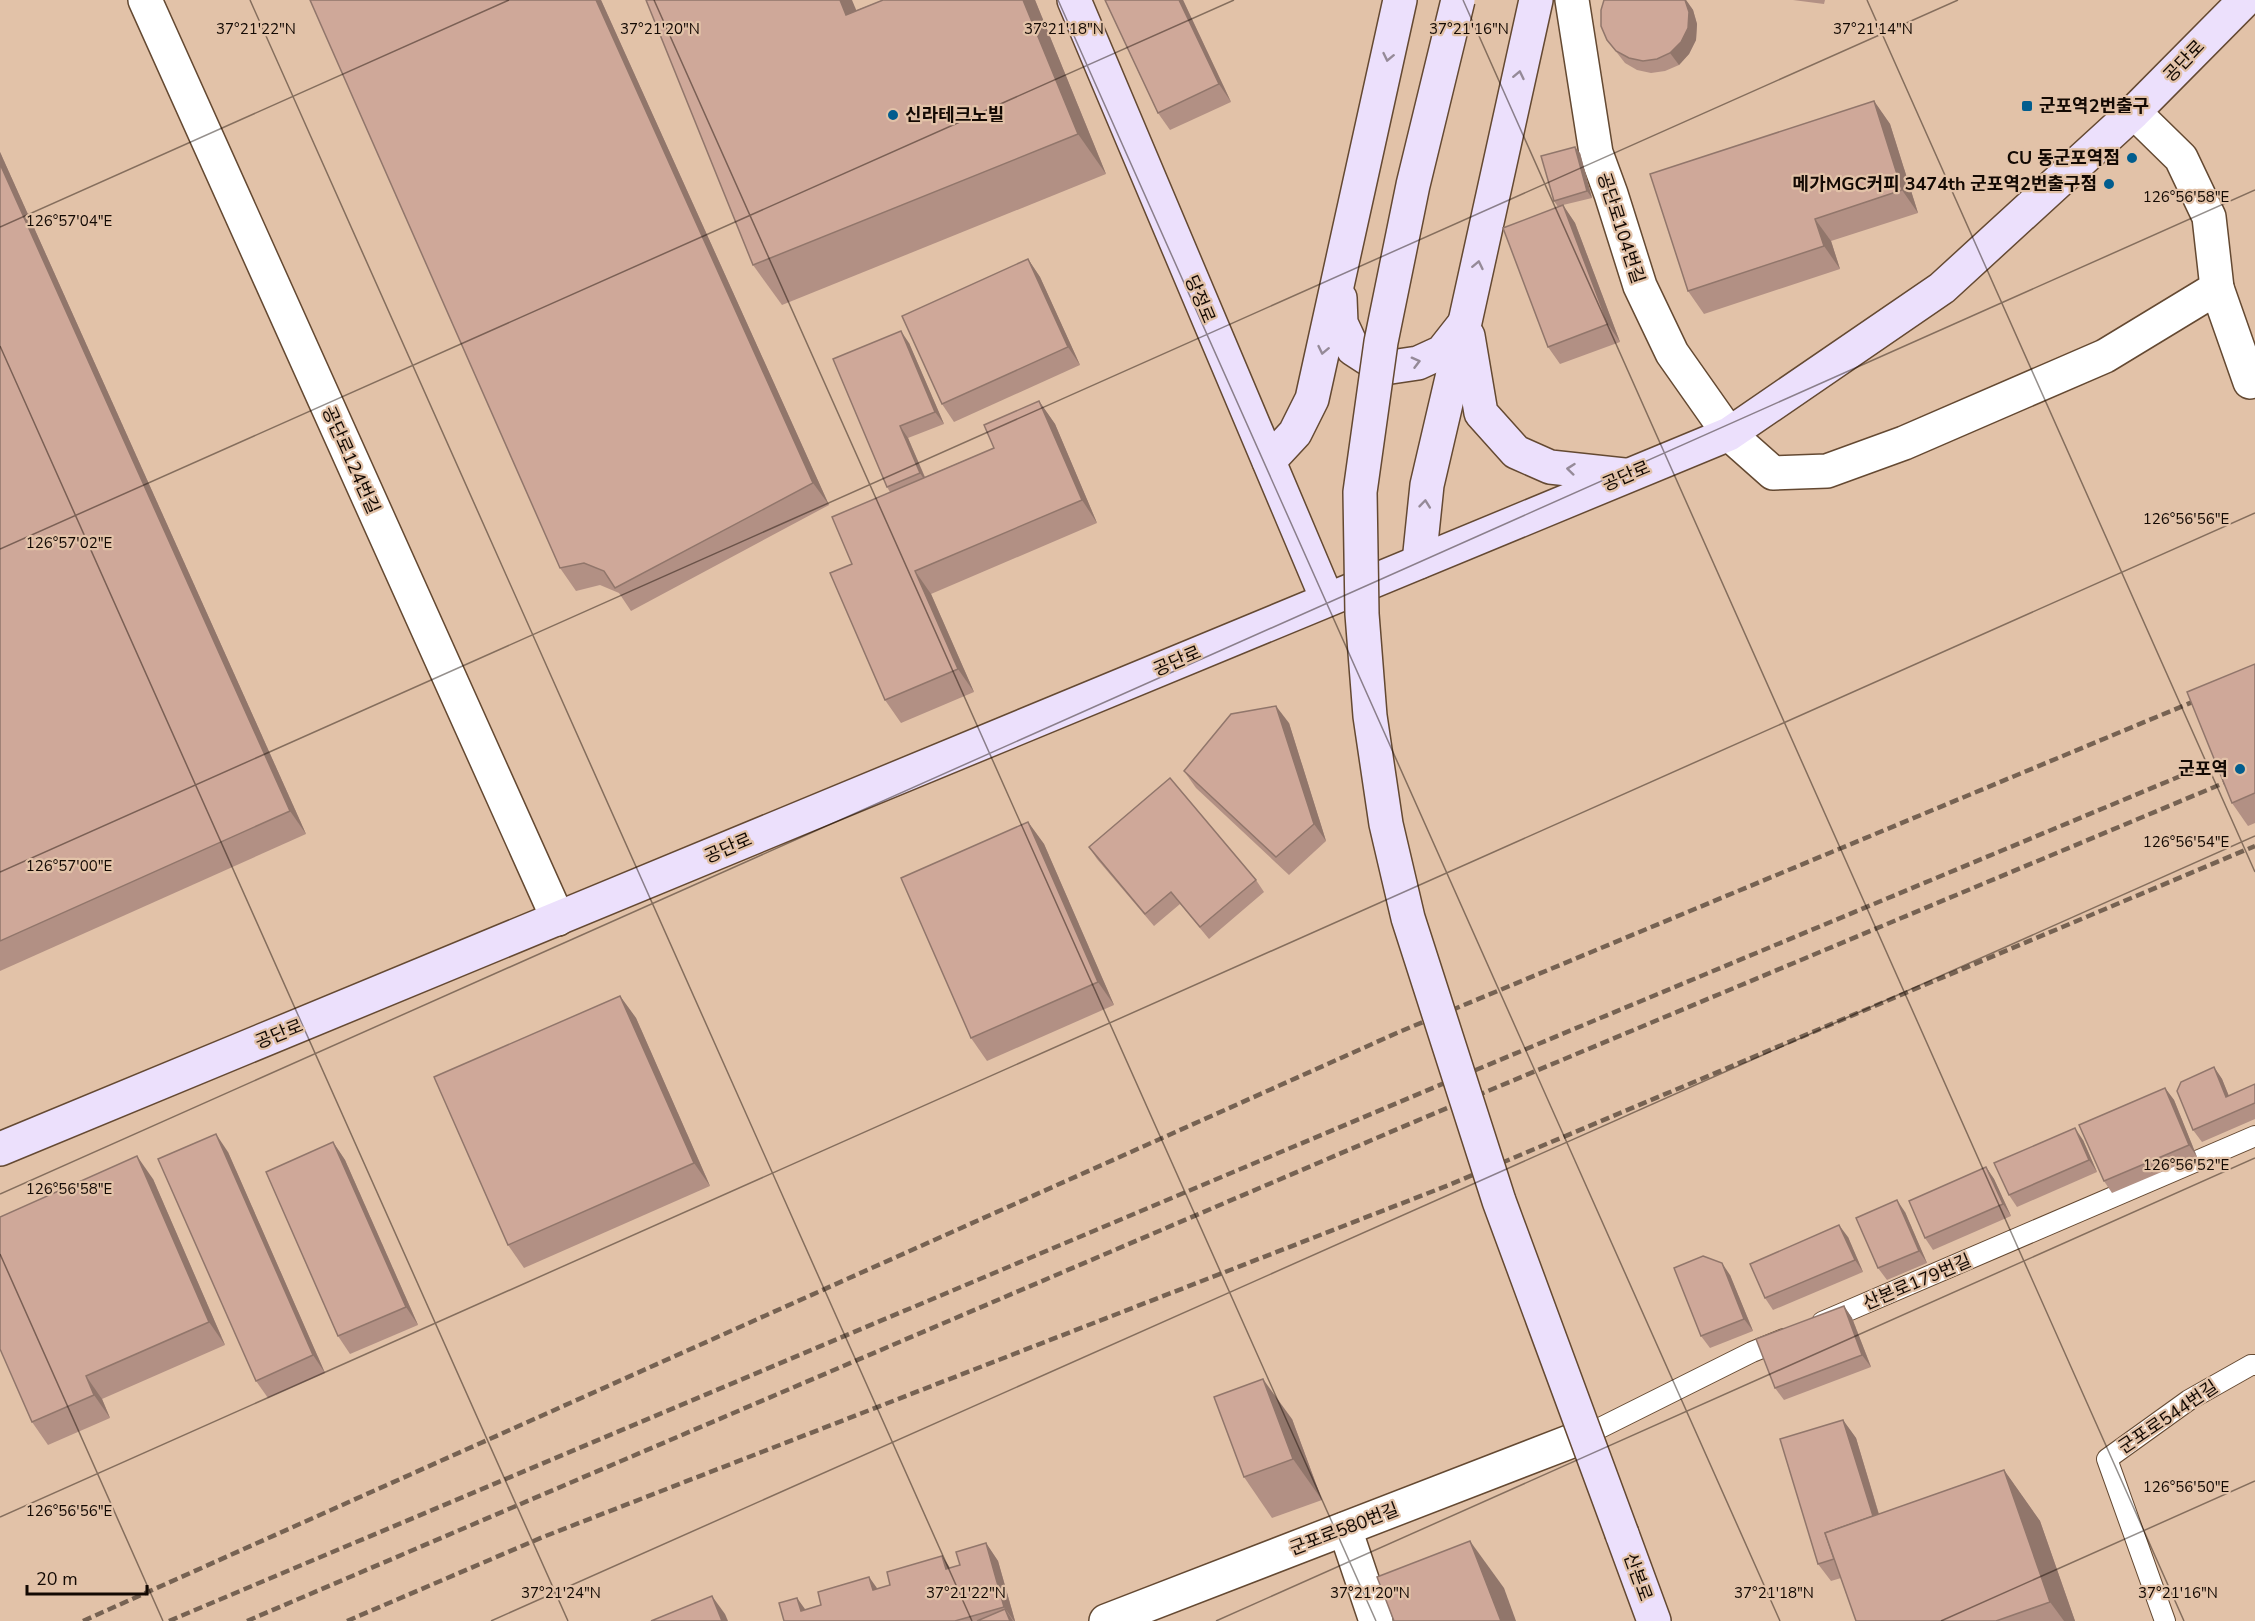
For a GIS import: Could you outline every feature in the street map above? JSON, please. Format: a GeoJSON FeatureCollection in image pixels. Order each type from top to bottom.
{"type":"FeatureCollection","features":[{"type":"Feature","properties":{"kind":"street","name":"공단로124번길"},"geometry":{"type":"LineString","coordinates":[[145,0],[558,919]]}},
{"type":"Feature","properties":{"kind":"street","name":"당정로"},"geometry":{"type":"LineString","coordinates":[[1074,0],[1327,599]]}},
{"type":"Feature","properties":{"kind":"street"},"geometry":{"type":"LineString","coordinates":[[1269,461],[1295,433],[1312,399],[1400,0]]}},
{"type":"Feature","properties":{"kind":"street","name":"산본로"},"geometry":{"type":"LineString","coordinates":[[1458,0],[1413,185],[1381,342],[1360,492],[1362,614],[1370,716],[1386,824],[1408,918],[1499,1201],[1654,1621]]}},
{"type":"Feature","properties":{"kind":"street"},"geometry":{"type":"LineString","coordinates":[[1419,562],[1427,484],[1536,0]]}},
{"type":"Feature","properties":{"kind":"street","name":"공단로104번길"},"geometry":{"type":"LineString","coordinates":[[1572,0],[1596,153],[1640,286],[1672,353],[1729,434],[1773,473],[1827,471],[1904,443],[2105,356],[2217,288]]}},
{"type":"Feature","properties":{"kind":"street","name":"공단로"},"geometry":{"type":"LineString","coordinates":[[0,1149],[1729,434],[1942,288],[2134,112],[2245,0]]}},
{"type":"Feature","properties":{"kind":"street"},"geometry":{"type":"LineString","coordinates":[[2134,112],[2181,158],[2209,217],[2217,288],[2250,382]]}},
{"type":"Feature","properties":{"kind":"street"},"geometry":{"type":"LineString","coordinates":[[1339,277],[1341,323],[1353,349],[1373,362],[1391,367],[1426,359],[1442,352],[1465,322]]}},
{"type":"Feature","properties":{"kind":"street"},"geometry":{"type":"LineString","coordinates":[[1465,322],[1481,413],[1516,452],[1550,467],[1629,475]]}},
{"type":"Feature","properties":{"kind":"street","name":"군포로580번길"},"geometry":{"type":"LineString","coordinates":[[1106,1621],[1582,1437]]}},
{"type":"Feature","properties":{"kind":"street"},"geometry":{"type":"LineString","coordinates":[[1345,1529],[1376,1621]]}},
{"type":"Feature","properties":{"kind":"lane","name":"산본로179번길"},"geometry":{"type":"LineString","coordinates":[[1582,1437],[1801,1331],[2255,1136]]}},
{"type":"Feature","properties":{"kind":"lane","name":"군포로544번길"},"geometry":{"type":"LineString","coordinates":[[2165,1621],[2107,1460],[2189,1400],[2251,1365],[2255,1365]]}},
{"type":"Feature","properties":{"kind":"building"},"geometry":{"type":"Polygon","coordinates":[[[310,0],[596,0],[813,483],[615,588],[604,571],[584,563],[560,568],[310,0]]]}},
{"type":"Feature","properties":{"kind":"building","name":"신라테크노빌"},"geometry":{"type":"Polygon","coordinates":[[[646,0],[840,0],[846,15],[883,0],[1023,0],[1078,134],[753,265],[646,0]]]}},
{"type":"Feature","properties":{"kind":"building"},"geometry":{"type":"Polygon","coordinates":[[[1105,0],[1179,0],[1219,84],[1158,113],[1105,0]]]}},
{"type":"Feature","properties":{"kind":"building"},"geometry":{"type":"Polygon","coordinates":[[[1604,0],[1685,0],[1689,12],[1688,28],[1681,42],[1670,53],[1657,59],[1643,61],[1629,58],[1616,51],[1607,40],[1601,26],[1601,10],[1604,0]]]}},
{"type":"Feature","properties":{"kind":"building"},"geometry":{"type":"Polygon","coordinates":[[[1874,101],[1902,190],[1815,219],[1824,246],[1688,291],[1650,174],[1874,101]]]}},
{"type":"Feature","properties":{"kind":"building"},"geometry":{"type":"Polygon","coordinates":[[[1575,147],[1587,191],[1554,201],[1541,156],[1575,147]]]}},
{"type":"Feature","properties":{"kind":"building"},"geometry":{"type":"Polygon","coordinates":[[[0,164],[290,811],[0,941],[0,164]]]}},
{"type":"Feature","properties":{"kind":"building"},"geometry":{"type":"Polygon","coordinates":[[[1563,205],[1608,324],[1548,347],[1503,228],[1563,205]]]}},
{"type":"Feature","properties":{"kind":"building"},"geometry":{"type":"Polygon","coordinates":[[[1028,259],[1068,347],[942,404],[902,316],[1028,259]]]}},
{"type":"Feature","properties":{"kind":"building"},"geometry":{"type":"Polygon","coordinates":[[[901,331],[935,412],[900,426],[920,473],[887,487],[833,359],[901,331]]]}},
{"type":"Feature","properties":{"kind":"building"},"geometry":{"type":"Polygon","coordinates":[[[1039,401],[1082,500],[915,571],[958,669],[885,700],[830,573],[852,564],[832,517],[994,448],[984,425],[1039,401]]]}},
{"type":"Feature","properties":{"kind":"building"},"geometry":{"type":"Polygon","coordinates":[[[2255,664],[2255,793],[2232,803],[2187,692],[2255,664]]]}},
{"type":"Feature","properties":{"kind":"building"},"geometry":{"type":"Polygon","coordinates":[[[1276,706],[1314,824],[1276,857],[1184,771],[1231,714],[1276,706]]]}},
{"type":"Feature","properties":{"kind":"building"},"geometry":{"type":"Polygon","coordinates":[[[1170,778],[1256,880],[1200,927],[1171,892],[1145,914],[1089,847],[1170,778]]]}},
{"type":"Feature","properties":{"kind":"building"},"geometry":{"type":"Polygon","coordinates":[[[1028,822],[1098,982],[971,1038],[901,878],[1028,822]]]}},
{"type":"Feature","properties":{"kind":"building"},"geometry":{"type":"Polygon","coordinates":[[[620,996],[694,1163],[508,1245],[434,1077],[620,996]]]}},
{"type":"Feature","properties":{"kind":"building"},"geometry":{"type":"Polygon","coordinates":[[[2214,1067],[2226,1097],[2255,1084],[2255,1103],[2193,1130],[2177,1091],[2181,1082],[2214,1067]]]}},
{"type":"Feature","properties":{"kind":"building"},"geometry":{"type":"Polygon","coordinates":[[[2165,1088],[2189,1145],[2104,1181],[2079,1125],[2165,1088]]]}},
{"type":"Feature","properties":{"kind":"building"},"geometry":{"type":"Polygon","coordinates":[[[2075,1128],[2089,1160],[2009,1195],[1994,1163],[2075,1128]]]}},
{"type":"Feature","properties":{"kind":"building"},"geometry":{"type":"Polygon","coordinates":[[[216,1134],[313,1355],[256,1381],[158,1159],[216,1134]]]}},
{"type":"Feature","properties":{"kind":"building"},"geometry":{"type":"Polygon","coordinates":[[[333,1142],[406,1307],[338,1336],[266,1172],[333,1142]]]}},
{"type":"Feature","properties":{"kind":"building"},"geometry":{"type":"Polygon","coordinates":[[[137,1156],[209,1322],[86,1376],[94,1395],[32,1422],[0,1349],[0,1217],[137,1156]]]}},
{"type":"Feature","properties":{"kind":"building"},"geometry":{"type":"Polygon","coordinates":[[[1986,1167],[2003,1204],[1925,1238],[1909,1201],[1986,1167]]]}},
{"type":"Feature","properties":{"kind":"building"},"geometry":{"type":"Polygon","coordinates":[[[1897,1200],[1919,1251],[1878,1268],[1856,1218],[1897,1200]]]}},
{"type":"Feature","properties":{"kind":"building"},"geometry":{"type":"Polygon","coordinates":[[[1839,1225],[1855,1260],[1765,1298],[1750,1264],[1839,1225]]]}},
{"type":"Feature","properties":{"kind":"building"},"geometry":{"type":"Polygon","coordinates":[[[1703,1256],[1722,1263],[1744,1319],[1701,1336],[1674,1268],[1703,1256]]]}},
{"type":"Feature","properties":{"kind":"building"},"geometry":{"type":"Polygon","coordinates":[[[1844,1306],[1862,1355],[1775,1388],[1756,1339],[1844,1306]]]}},
{"type":"Feature","properties":{"kind":"building"},"geometry":{"type":"Polygon","coordinates":[[[1263,1379],[1293,1459],[1244,1477],[1214,1397],[1263,1379]]]}},
{"type":"Feature","properties":{"kind":"building"},"geometry":{"type":"Polygon","coordinates":[[[1843,1420],[1873,1516],[1825,1533],[1834,1559],[1818,1564],[1780,1439],[1843,1420]]]}},
{"type":"Feature","properties":{"kind":"building"},"geometry":{"type":"Polygon","coordinates":[[[2004,1470],[2050,1602],[1996,1621],[1856,1621],[1825,1533],[2004,1470]]]}},
{"type":"Feature","properties":{"kind":"building"},"geometry":{"type":"Polygon","coordinates":[[[1470,1541],[1501,1621],[1394,1621],[1377,1577],[1470,1541]]]}},
{"type":"Feature","properties":{"kind":"building"},"geometry":{"type":"Polygon","coordinates":[[[986,1543],[1004,1607],[955,1621],[784,1621],[779,1603],[797,1598],[801,1611],[821,1605],[818,1592],[869,1577],[873,1590],[890,1585],[887,1572],[942,1556],[946,1569],[960,1565],[956,1552],[986,1543]]]}},
{"type":"Feature","properties":{"kind":"building"},"geometry":{"type":"Polygon","coordinates":[[[712,1596],[722,1621],[651,1621],[712,1596]]]}},
{"type":"Feature","properties":{"kind":"building"},"geometry":{"type":"Polygon","coordinates":[[[1005,1609],[1010,1621],[977,1621],[1005,1609]]]}},
{"type":"Feature","properties":{"kind":"railway"},"geometry":{"type":"LineString","coordinates":[[83,1621],[1399,1032],[2207,696]]}},
{"type":"Feature","properties":{"kind":"railway"},"geometry":{"type":"LineString","coordinates":[[169,1621],[1435,1087],[2255,745]]}},
{"type":"Feature","properties":{"kind":"railway"},"geometry":{"type":"LineString","coordinates":[[247,1621],[1421,1119],[2255,770]]}},
{"type":"Feature","properties":{"kind":"railway"},"geometry":{"type":"LineString","coordinates":[[347,1621],[543,1537],[1449,1185],[2255,846]]}},
{"type":"Feature","properties":{"kind":"place","name":"군포역2번출구"},"geometry":{"type":"Point","coordinates":[2027,106]}},
{"type":"Feature","properties":{"kind":"place","name":"신라테크노빌"},"geometry":{"type":"Point","coordinates":[893,115]}},
{"type":"Feature","properties":{"kind":"place","name":"CU 동군포역점"},"geometry":{"type":"Point","coordinates":[2132,158]}},
{"type":"Feature","properties":{"kind":"place","name":"메가MGC커피 3474th 군포역2번출구점"},"geometry":{"type":"Point","coordinates":[2109,184]}},
{"type":"Feature","properties":{"kind":"place","name":"군포역"},"geometry":{"type":"Point","coordinates":[2240,769]}}]}
